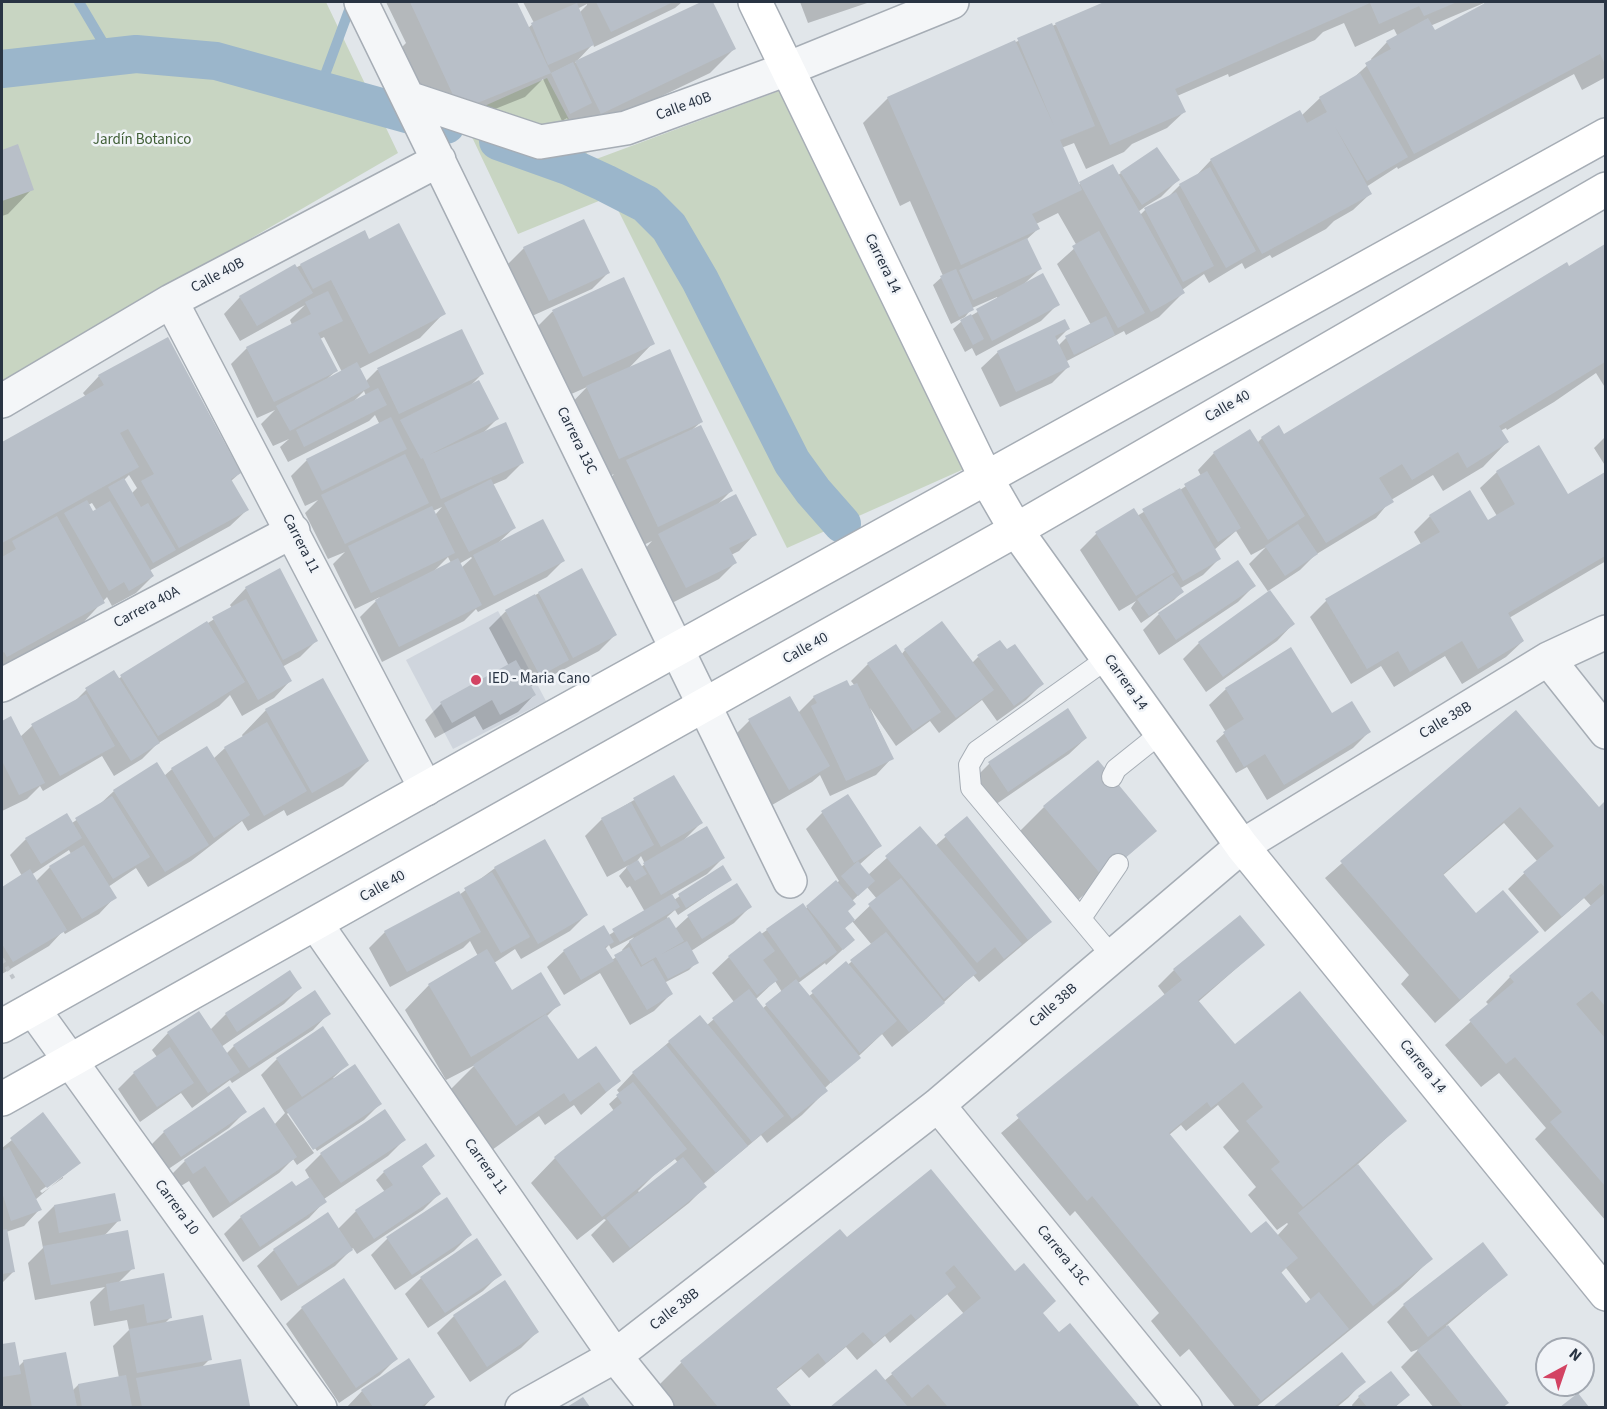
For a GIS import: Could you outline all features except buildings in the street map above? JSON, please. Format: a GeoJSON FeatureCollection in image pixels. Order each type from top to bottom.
{"type":"FeatureCollection","features":[{"type":"Feature","properties":{"kind":"street","name":"Carrera 13C"},"geometry":{"type":"LineString","coordinates":[[361,2],[790,881]]}},
{"type":"Feature","properties":{"kind":"street","name":"Carrera 14"},"geometry":{"type":"LineString","coordinates":[[755,2],[986,478],[1016,530],[1242,846],[1605,1294]]}},
{"type":"Feature","properties":{"kind":"street","name":"Calle 40B"},"geometry":{"type":"LineString","coordinates":[[410,102],[540,142],[626,128],[787,69],[952,2]]}},
{"type":"Feature","properties":{"kind":"street"},"geometry":{"type":"LineString","coordinates":[[2,1026],[677,648],[1605,135]]}},
{"type":"Feature","properties":{"kind":"street","name":"Calle 40B"},"geometry":{"type":"LineString","coordinates":[[2,401],[171,301],[434,151]]}},
{"type":"Feature","properties":{"kind":"street","name":"Calle 40"},"geometry":{"type":"LineString","coordinates":[[2,1099],[1016,530],[1605,189]]}},
{"type":"Feature","properties":{"kind":"street","name":"Carrera 11"},"geometry":{"type":"LineString","coordinates":[[171,301],[426,789]]}},
{"type":"Feature","properties":{"kind":"street","name":"Carrera 40A"},"geometry":{"type":"LineString","coordinates":[[2,685],[293,531]]}},
{"type":"Feature","properties":{"kind":"street","name":"Calle 38B"},"geometry":{"type":"LineString","coordinates":[[522,1407],[615,1356],[938,1105],[1242,846],[1548,659],[1605,632]]}},
{"type":"Feature","properties":{"kind":"street"},"geometry":{"type":"LineString","coordinates":[[1548,659],[1605,732]]}},
{"type":"Feature","properties":{"kind":"street","name":"Carrera 11"},"geometry":{"type":"LineString","coordinates":[[316,924],[615,1356],[657,1407]]}},
{"type":"Feature","properties":{"kind":"street","name":"Carrera 10"},"geometry":{"type":"LineString","coordinates":[[33,1009],[320,1407]]}},
{"type":"Feature","properties":{"kind":"street","name":"Carrera 13C"},"geometry":{"type":"LineString","coordinates":[[938,1105],[1185,1407]]}},
{"type":"Feature","properties":{"kind":"lane"},"geometry":{"type":"LineString","coordinates":[[1108,658],[977,751],[969,765],[970,788],[1112,956]]}},
{"type":"Feature","properties":{"kind":"lane"},"geometry":{"type":"LineString","coordinates":[[1112,777],[1116,769],[1161,733]]}},
{"type":"Feature","properties":{"kind":"lane"},"geometry":{"type":"LineString","coordinates":[[1081,918],[1118,864]]}},
{"type":"Feature","properties":{"kind":"shaded area","name":"IED - Maria Cano"},"geometry":{"type":"Polygon","coordinates":[[[498,611],[546,701],[453,749],[406,660],[498,611]]]}},
{"type":"Feature","properties":{"kind":"green space","name":"Jardín Botanico"},"geometry":{"type":"Polygon","coordinates":[[[2,2],[326,2],[398,153],[2,383],[2,2]]]}},
{"type":"Feature","properties":{"kind":"green space"},"geometry":{"type":"Polygon","coordinates":[[[547,78],[591,161],[779,91],[964,469],[787,548],[611,196],[518,234],[462,116],[547,78]]]}},
{"type":"Feature","properties":{"kind":"waterway"},"geometry":{"type":"LineString","coordinates":[[79,2],[111,56]]}},
{"type":"Feature","properties":{"kind":"waterway"},"geometry":{"type":"LineString","coordinates":[[319,91],[352,2]]}},
{"type":"Feature","properties":{"kind":"waterway"},"geometry":{"type":"LineString","coordinates":[[2,69],[136,54],[216,61],[446,125]]}},
{"type":"Feature","properties":{"kind":"waterway"},"geometry":{"type":"LineString","coordinates":[[498,141],[568,166],[605,183],[646,204],[669,227],[700,280],[792,462],[813,491],[842,524]]}},
{"type":"Feature","properties":{"kind":"place","name":"IED - Maria Cano"},"geometry":{"type":"Point","coordinates":[476,680]}}]}
